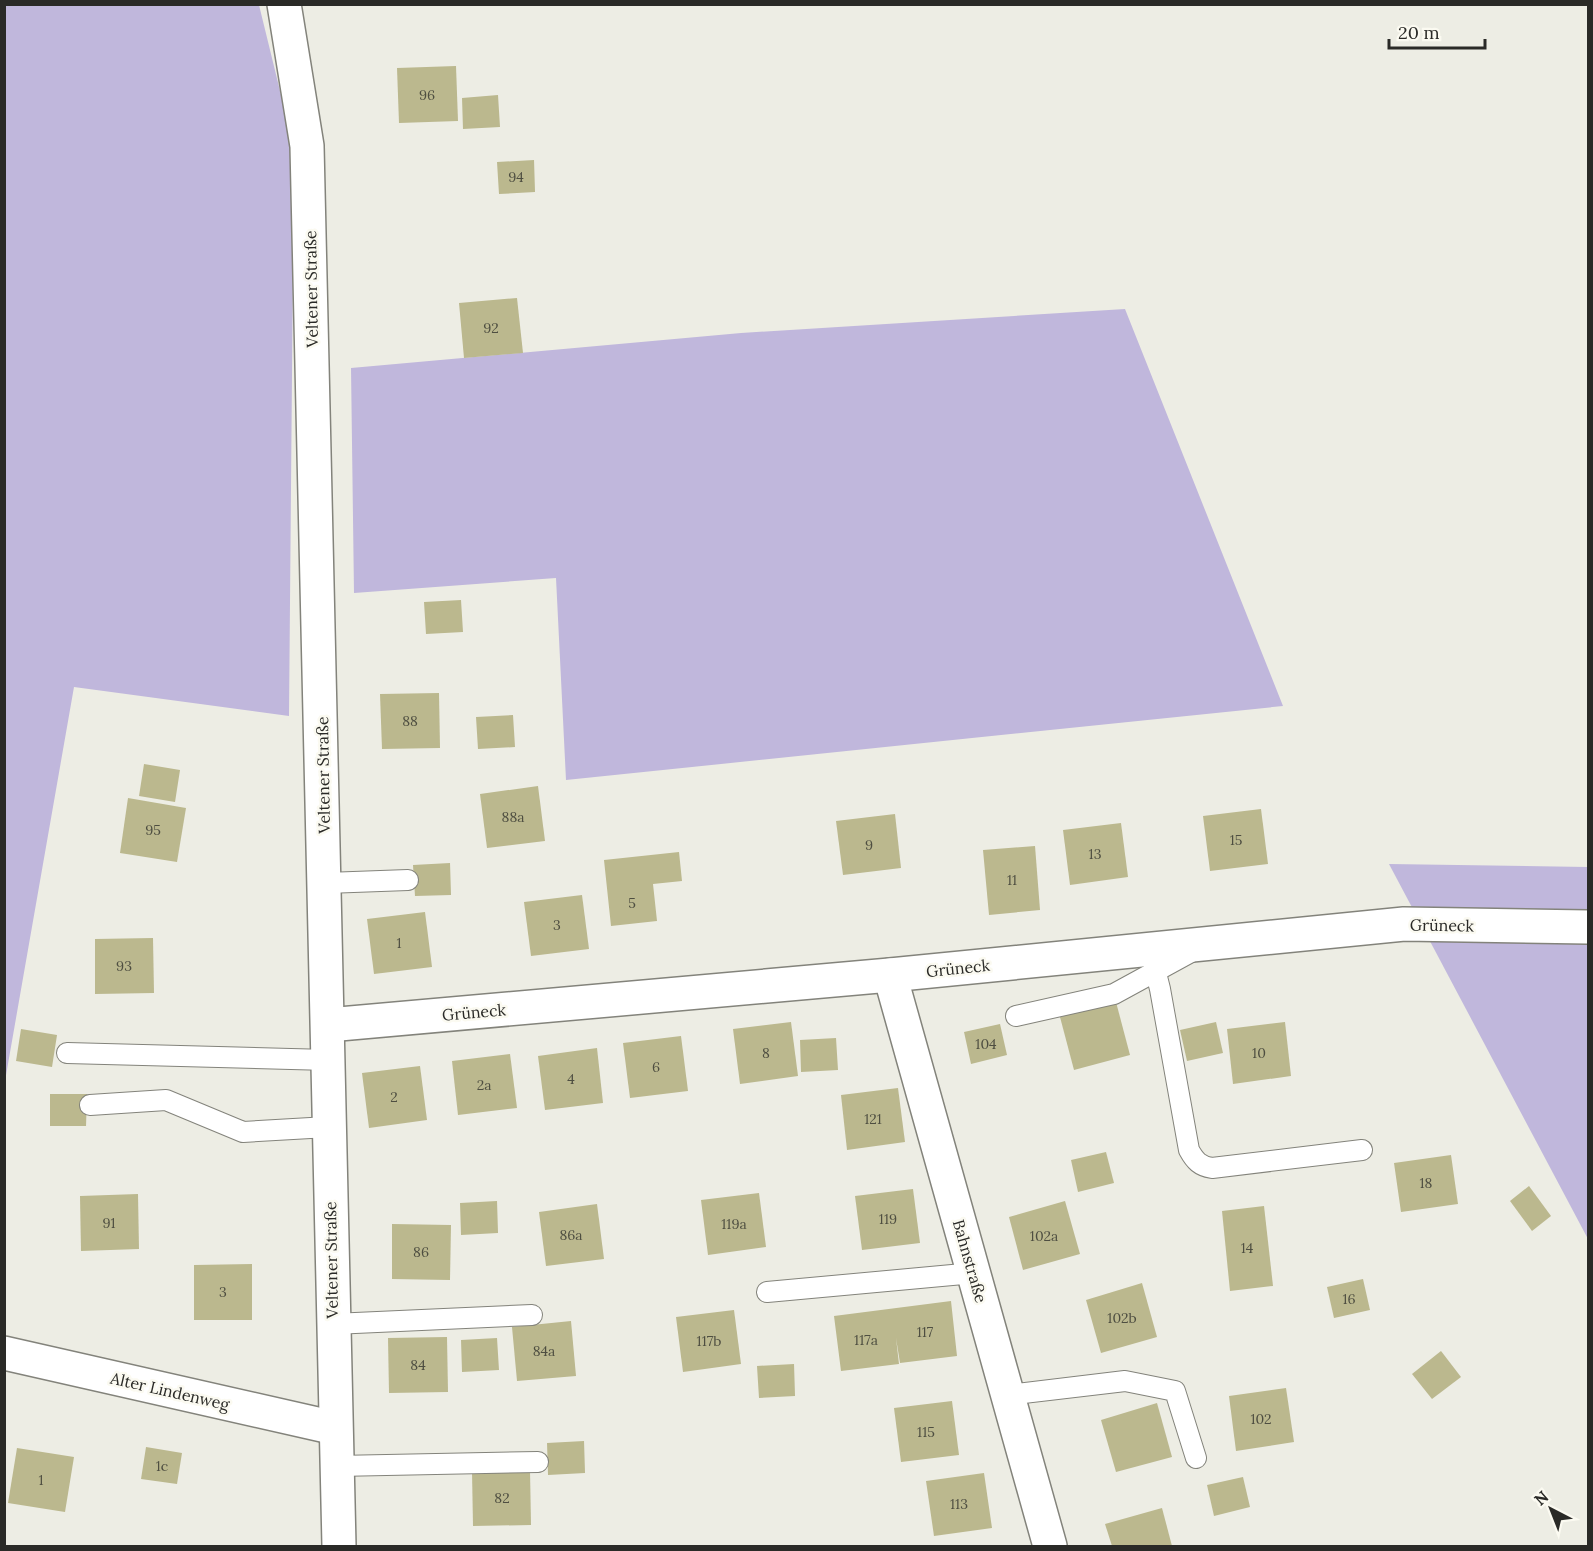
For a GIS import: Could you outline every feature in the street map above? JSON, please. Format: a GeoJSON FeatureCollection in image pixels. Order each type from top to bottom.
{"type":"FeatureCollection","features":[{"type":"Feature","properties":{"kind":"street","name":"Veltener Straße"},"geometry":{"type":"LineString","coordinates":[[284,4],[307,146],[326,883],[328,1127],[339,1546]]}},
{"type":"Feature","properties":{"kind":"street","name":"Grüneck"},"geometry":{"type":"LineString","coordinates":[[328,1026],[890,975],[1152,961],[1207,943],[1404,924],[1588,927]]}},
{"type":"Feature","properties":{"kind":"street","name":"Bahnstraße"},"geometry":{"type":"LineString","coordinates":[[890,975],[1050,1546]]}},
{"type":"Feature","properties":{"kind":"street","name":"Alter Lindenweg"},"geometry":{"type":"LineString","coordinates":[[4,1353],[335,1428]]}},
{"type":"Feature","properties":{"kind":"lane"},"geometry":{"type":"LineString","coordinates":[[326,883],[408,880]]}},
{"type":"Feature","properties":{"kind":"lane"},"geometry":{"type":"LineString","coordinates":[[1016,1016],[1114,994],[1152,961],[1160,989],[1189,1150],[1195,1160],[1202,1166],[1212,1168],[1362,1150]]}},
{"type":"Feature","properties":{"kind":"lane"},"geometry":{"type":"LineString","coordinates":[[68,1053],[328,1060]]}},
{"type":"Feature","properties":{"kind":"lane"},"geometry":{"type":"LineString","coordinates":[[90,1105],[166,1100],[243,1132],[328,1127]]}},
{"type":"Feature","properties":{"kind":"lane"},"geometry":{"type":"LineString","coordinates":[[767,1292],[974,1273]]}},
{"type":"Feature","properties":{"kind":"lane"},"geometry":{"type":"LineString","coordinates":[[333,1324],[532,1314]]}},
{"type":"Feature","properties":{"kind":"lane"},"geometry":{"type":"LineString","coordinates":[[1008,1395],[1125,1381],[1175,1391],[1196,1458]]}},
{"type":"Feature","properties":{"kind":"lane"},"geometry":{"type":"LineString","coordinates":[[337,1466],[538,1462]]}},
{"type":"Feature","properties":{"kind":"shaded area"},"geometry":{"type":"Polygon","coordinates":[[[5,5],[259,5],[294,148],[289,716],[74,687],[5,1081],[5,5]]]}},
{"type":"Feature","properties":{"kind":"shaded area"},"geometry":{"type":"Polygon","coordinates":[[[1125,309],[1283,706],[566,780],[556,578],[354,593],[351,368],[741,333],[1125,309]]]}},
{"type":"Feature","properties":{"kind":"shaded area"},"geometry":{"type":"Polygon","coordinates":[[[1389,864],[1588,867],[1588,1239],[1389,864]]]}},
{"type":"Feature","properties":{"kind":"building"},"geometry":{"type":"Polygon","coordinates":[[[456,66],[458,121],[399,123],[397,68],[456,66]]]}},
{"type":"Feature","properties":{"kind":"building"},"geometry":{"type":"Polygon","coordinates":[[[498,95],[500,127],[463,129],[462,98],[498,95]]]}},
{"type":"Feature","properties":{"kind":"building"},"geometry":{"type":"Polygon","coordinates":[[[534,160],[535,192],[499,194],[497,162],[534,160]]]}},
{"type":"Feature","properties":{"kind":"building"},"geometry":{"type":"Polygon","coordinates":[[[517,298],[523,353],[464,358],[459,303],[517,298]]]}},
{"type":"Feature","properties":{"kind":"building"},"geometry":{"type":"Polygon","coordinates":[[[461,600],[463,632],[426,634],[424,602],[461,600]]]}},
{"type":"Feature","properties":{"kind":"building"},"geometry":{"type":"Polygon","coordinates":[[[439,693],[440,748],[382,749],[380,694],[439,693]]]}},
{"type":"Feature","properties":{"kind":"building"},"geometry":{"type":"Polygon","coordinates":[[[513,715],[515,747],[478,749],[476,717],[513,715]]]}},
{"type":"Feature","properties":{"kind":"building"},"geometry":{"type":"Polygon","coordinates":[[[144,764],[180,770],[175,802],[139,796],[144,764]]]}},
{"type":"Feature","properties":{"kind":"building"},"geometry":{"type":"Polygon","coordinates":[[[538,786],[545,841],[487,848],[480,794],[538,786]]]}},
{"type":"Feature","properties":{"kind":"building"},"geometry":{"type":"Polygon","coordinates":[[[128,798],[186,808],[177,862],[120,853],[128,798]]]}},
{"type":"Feature","properties":{"kind":"building"},"geometry":{"type":"Polygon","coordinates":[[[1261,809],[1268,864],[1210,871],[1203,816],[1261,809]]]}},
{"type":"Feature","properties":{"kind":"building"},"geometry":{"type":"Polygon","coordinates":[[[895,814],[901,868],[843,875],[836,821],[895,814]]]}},
{"type":"Feature","properties":{"kind":"building"},"geometry":{"type":"Polygon","coordinates":[[[1121,823],[1128,877],[1070,885],[1063,830],[1121,823]]]}},
{"type":"Feature","properties":{"kind":"building"},"geometry":{"type":"Polygon","coordinates":[[[1035,846],[1040,910],[989,915],[983,850],[1035,846]]]}},
{"type":"Feature","properties":{"kind":"building"},"geometry":{"type":"Polygon","coordinates":[[[679,852],[682,881],[653,884],[657,921],[611,926],[604,860],[679,852]]]}},
{"type":"Feature","properties":{"kind":"building"},"geometry":{"type":"Polygon","coordinates":[[[450,863],[451,895],[415,896],[413,865],[450,863]]]}},
{"type":"Feature","properties":{"kind":"building"},"geometry":{"type":"Polygon","coordinates":[[[582,895],[589,949],[531,956],[524,902],[582,895]]]}},
{"type":"Feature","properties":{"kind":"building"},"geometry":{"type":"Polygon","coordinates":[[[425,912],[432,967],[374,974],[367,919],[425,912]]]}},
{"type":"Feature","properties":{"kind":"building"},"geometry":{"type":"Polygon","coordinates":[[[153,938],[154,993],[95,994],[95,939],[153,938]]]}},
{"type":"Feature","properties":{"kind":"building"},"geometry":{"type":"Polygon","coordinates":[[[1116,1002],[1130,1055],[1074,1070],[1060,1017],[1116,1002]]]}},
{"type":"Feature","properties":{"kind":"building"},"geometry":{"type":"Polygon","coordinates":[[[791,1022],[798,1076],[740,1084],[733,1029],[791,1022]]]}},
{"type":"Feature","properties":{"kind":"building"},"geometry":{"type":"Polygon","coordinates":[[[1216,1022],[1223,1053],[1187,1061],[1180,1030],[1216,1022]]]}},
{"type":"Feature","properties":{"kind":"building"},"geometry":{"type":"Polygon","coordinates":[[[1285,1022],[1291,1076],[1233,1084],[1227,1029],[1285,1022]]]}},
{"type":"Feature","properties":{"kind":"building"},"geometry":{"type":"Polygon","coordinates":[[[1000,1024],[1007,1055],[971,1064],[964,1032],[1000,1024]]]}},
{"type":"Feature","properties":{"kind":"building"},"geometry":{"type":"Polygon","coordinates":[[[21,1029],[57,1035],[52,1067],[16,1061],[21,1029]]]}},
{"type":"Feature","properties":{"kind":"building"},"geometry":{"type":"Polygon","coordinates":[[[681,1036],[688,1091],[630,1098],[623,1043],[681,1036]]]}},
{"type":"Feature","properties":{"kind":"building"},"geometry":{"type":"Polygon","coordinates":[[[836,1038],[838,1070],[801,1072],[800,1040],[836,1038]]]}},
{"type":"Feature","properties":{"kind":"building"},"geometry":{"type":"Polygon","coordinates":[[[597,1048],[603,1103],[545,1110],[538,1056],[597,1048]]]}},
{"type":"Feature","properties":{"kind":"building"},"geometry":{"type":"Polygon","coordinates":[[[510,1054],[517,1108],[458,1115],[452,1061],[510,1054]]]}},
{"type":"Feature","properties":{"kind":"building"},"geometry":{"type":"Polygon","coordinates":[[[420,1066],[427,1120],[369,1128],[362,1073],[420,1066]]]}},
{"type":"Feature","properties":{"kind":"building"},"geometry":{"type":"Polygon","coordinates":[[[898,1088],[905,1142],[847,1150],[841,1095],[898,1088]]]}},
{"type":"Feature","properties":{"kind":"building"},"geometry":{"type":"Polygon","coordinates":[[[50,1094],[87,1094],[86,1126],[50,1126],[50,1094]]]}},
{"type":"Feature","properties":{"kind":"building"},"geometry":{"type":"Polygon","coordinates":[[[1106,1152],[1114,1183],[1078,1192],[1071,1160],[1106,1152]]]}},
{"type":"Feature","properties":{"kind":"building"},"geometry":{"type":"Polygon","coordinates":[[[1451,1155],[1458,1204],[1401,1212],[1394,1163],[1451,1155]]]}},
{"type":"Feature","properties":{"kind":"building"},"geometry":{"type":"Polygon","coordinates":[[[1529,1186],[1551,1216],[1532,1231],[1510,1201],[1529,1186]]]}},
{"type":"Feature","properties":{"kind":"building"},"geometry":{"type":"Polygon","coordinates":[[[913,1189],[920,1243],[862,1250],[855,1196],[913,1189]]]}},
{"type":"Feature","properties":{"kind":"building"},"geometry":{"type":"Polygon","coordinates":[[[759,1193],[766,1247],[708,1255],[701,1200],[759,1193]]]}},
{"type":"Feature","properties":{"kind":"building"},"geometry":{"type":"Polygon","coordinates":[[[138,1194],[139,1249],[81,1251],[80,1196],[138,1194]]]}},
{"type":"Feature","properties":{"kind":"building"},"geometry":{"type":"Polygon","coordinates":[[[497,1201],[498,1233],[461,1235],[460,1203],[497,1201]]]}},
{"type":"Feature","properties":{"kind":"building"},"geometry":{"type":"Polygon","coordinates":[[[1065,1201],[1080,1254],[1023,1270],[1009,1217],[1065,1201]]]}},
{"type":"Feature","properties":{"kind":"building"},"geometry":{"type":"Polygon","coordinates":[[[597,1204],[604,1259],[546,1266],[539,1212],[597,1204]]]}},
{"type":"Feature","properties":{"kind":"building"},"geometry":{"type":"Polygon","coordinates":[[[1264,1206],[1273,1286],[1230,1291],[1222,1211],[1264,1206]]]}},
{"type":"Feature","properties":{"kind":"building"},"geometry":{"type":"Polygon","coordinates":[[[392,1224],[451,1225],[450,1280],[392,1279],[392,1224]]]}},
{"type":"Feature","properties":{"kind":"building"},"geometry":{"type":"Polygon","coordinates":[[[252,1264],[252,1320],[194,1320],[194,1265],[252,1264]]]}},
{"type":"Feature","properties":{"kind":"building"},"geometry":{"type":"Polygon","coordinates":[[[1363,1279],[1370,1310],[1334,1318],[1327,1287],[1363,1279]]]}},
{"type":"Feature","properties":{"kind":"building"},"geometry":{"type":"Polygon","coordinates":[[[1142,1283],[1157,1337],[1101,1353],[1086,1300],[1142,1283]]]}},
{"type":"Feature","properties":{"kind":"building"},"geometry":{"type":"Polygon","coordinates":[[[951,1301],[957,1356],[900,1363],[896,1338],[899,1364],[841,1371],[834,1316],[951,1301]]]}},
{"type":"Feature","properties":{"kind":"building"},"geometry":{"type":"Polygon","coordinates":[[[734,1310],[741,1364],[683,1372],[676,1317],[734,1310]]]}},
{"type":"Feature","properties":{"kind":"building"},"geometry":{"type":"Polygon","coordinates":[[[571,1321],[576,1376],[517,1381],[512,1327],[571,1321]]]}},
{"type":"Feature","properties":{"kind":"building"},"geometry":{"type":"Polygon","coordinates":[[[447,1337],[448,1392],[389,1393],[388,1338],[447,1337]]]}},
{"type":"Feature","properties":{"kind":"building"},"geometry":{"type":"Polygon","coordinates":[[[497,1338],[499,1370],[462,1372],[461,1340],[497,1338]]]}},
{"type":"Feature","properties":{"kind":"building"},"geometry":{"type":"Polygon","coordinates":[[[1441,1351],[1461,1377],[1432,1399],[1412,1374],[1441,1351]]]}},
{"type":"Feature","properties":{"kind":"building"},"geometry":{"type":"Polygon","coordinates":[[[794,1364],[795,1396],[759,1398],[757,1366],[794,1364]]]}},
{"type":"Feature","properties":{"kind":"building"},"geometry":{"type":"Polygon","coordinates":[[[1286,1388],[1294,1442],[1236,1451],[1229,1396],[1286,1388]]]}},
{"type":"Feature","properties":{"kind":"building"},"geometry":{"type":"Polygon","coordinates":[[[952,1401],[959,1455],[901,1462],[894,1408],[952,1401]]]}},
{"type":"Feature","properties":{"kind":"building"},"geometry":{"type":"Polygon","coordinates":[[[1157,1403],[1172,1457],[1116,1472],[1101,1420],[1157,1403]]]}},
{"type":"Feature","properties":{"kind":"building"},"geometry":{"type":"Polygon","coordinates":[[[584,1441],[585,1473],[548,1475],[547,1443],[584,1441]]]}},
{"type":"Feature","properties":{"kind":"building"},"geometry":{"type":"Polygon","coordinates":[[[146,1447],[182,1453],[177,1484],[141,1479],[146,1447]]]}},
{"type":"Feature","properties":{"kind":"building"},"geometry":{"type":"Polygon","coordinates":[[[17,1448],[74,1457],[65,1512],[8,1503],[17,1448]]]}},
{"type":"Feature","properties":{"kind":"building"},"geometry":{"type":"Polygon","coordinates":[[[530,1470],[531,1525],[473,1526],[472,1471],[530,1470]]]}},
{"type":"Feature","properties":{"kind":"building"},"geometry":{"type":"Polygon","coordinates":[[[984,1473],[992,1528],[934,1536],[926,1481],[984,1473]]]}},
{"type":"Feature","properties":{"kind":"building"},"geometry":{"type":"Polygon","coordinates":[[[1243,1477],[1250,1507],[1214,1516],[1207,1485],[1243,1477]]]}},
{"type":"Feature","properties":{"kind":"building"},"geometry":{"type":"Polygon","coordinates":[[[1162,1508],[1172,1546],[1112,1546],[1105,1524],[1162,1508]]]}}]}
